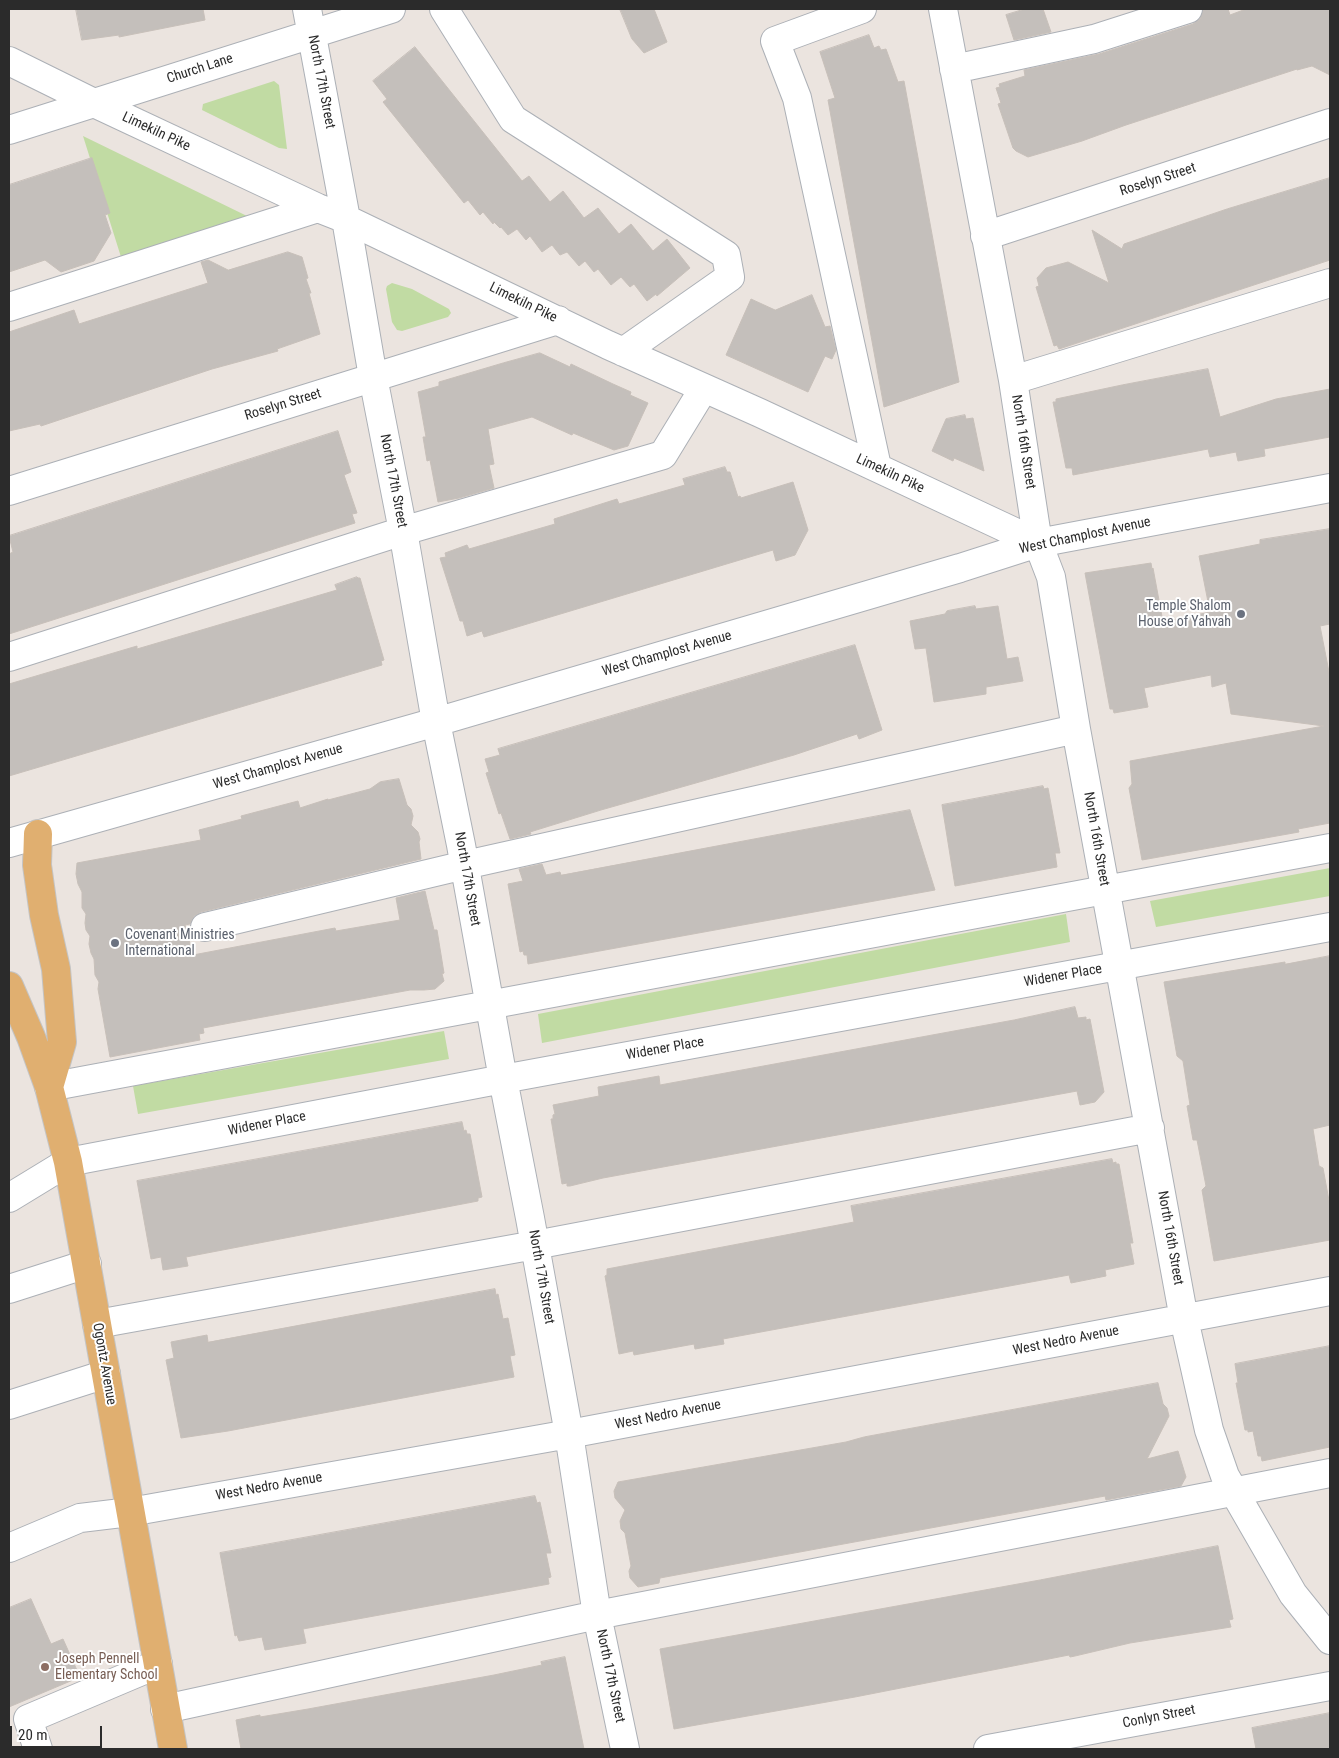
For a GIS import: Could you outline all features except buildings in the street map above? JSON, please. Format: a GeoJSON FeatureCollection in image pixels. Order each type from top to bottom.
{"type":"FeatureCollection","features":[{"type":"Feature","properties":{"kind":"main road"},"geometry":{"type":"LineString","coordinates":[[38,834],[37,864],[44,915],[56,969],[62,1042],[49,1087]]}},
{"type":"Feature","properties":{"kind":"main road","name":"Ogontz Avenue"},"geometry":{"type":"LineString","coordinates":[[9,986],[31,1037],[49,1087],[68,1162],[173,1749]]}},
{"type":"Feature","properties":{"kind":"street","name":"Church Lane"},"geometry":{"type":"LineString","coordinates":[[9,130],[94,103],[310,21],[391,9]]}},
{"type":"Feature","properties":{"kind":"street"},"geometry":{"type":"LineString","coordinates":[[444,9],[513,119],[726,255],[730,277],[624,352]]}},
{"type":"Feature","properties":{"kind":"street"},"geometry":{"type":"LineString","coordinates":[[862,9],[775,41],[797,98],[877,467]]}},
{"type":"Feature","properties":{"kind":"street","name":"North 16th Street"},"geometry":{"type":"LineString","coordinates":[[943,9],[1013,380],[1038,543],[1051,577],[1076,729],[1184,1319],[1209,1430],[1225,1476],[1234,1492],[1293,1594],[1330,1640]]}},
{"type":"Feature","properties":{"kind":"street"},"geometry":{"type":"LineString","coordinates":[[954,69],[1094,39],[1188,9]]}},
{"type":"Feature","properties":{"kind":"street","name":"North 17th Street"},"geometry":{"type":"LineString","coordinates":[[310,21],[436,722],[465,865],[535,1245],[569,1434],[597,1615],[626,1749]]}},
{"type":"Feature","properties":{"kind":"street","name":"Limekiln Pike"},"geometry":{"type":"LineString","coordinates":[[9,61],[94,103],[318,208],[346,219],[624,352],[877,467],[1038,543]]}},
{"type":"Feature","properties":{"kind":"street","name":"Roselyn Street"},"geometry":{"type":"LineString","coordinates":[[985,236],[1330,123]]}},
{"type":"Feature","properties":{"kind":"street"},"geometry":{"type":"LineString","coordinates":[[9,307],[318,208]]}},
{"type":"Feature","properties":{"kind":"street"},"geometry":{"type":"LineString","coordinates":[[1013,380],[1330,283]]}},
{"type":"Feature","properties":{"kind":"street","name":"Roselyn Street"},"geometry":{"type":"LineString","coordinates":[[9,491],[558,320]]}},
{"type":"Feature","properties":{"kind":"street"},"geometry":{"type":"LineString","coordinates":[[9,657],[403,531],[663,455],[704,388]]}},
{"type":"Feature","properties":{"kind":"street","name":"West Champlost Avenue"},"geometry":{"type":"LineString","coordinates":[[9,843],[436,722],[950,571],[1038,543],[1330,488]]}},
{"type":"Feature","properties":{"kind":"street"},"geometry":{"type":"LineString","coordinates":[[205,927],[465,865],[1076,729]]}},
{"type":"Feature","properties":{"kind":"street"},"geometry":{"type":"LineString","coordinates":[[49,1087],[1330,848]]}},
{"type":"Feature","properties":{"kind":"street","name":"Widener Place"},"geometry":{"type":"LineString","coordinates":[[9,1198],[68,1162],[503,1079],[1330,927]]}},
{"type":"Feature","properties":{"kind":"street"},"geometry":{"type":"LineString","coordinates":[[97,1324],[535,1245],[1150,1128]]}},
{"type":"Feature","properties":{"kind":"street"},"geometry":{"type":"LineString","coordinates":[[9,1289],[87,1264]]}},
{"type":"Feature","properties":{"kind":"street","name":"West Nedro Avenue"},"geometry":{"type":"LineString","coordinates":[[9,1548],[80,1518],[130,1512],[569,1434],[1330,1291]]}},
{"type":"Feature","properties":{"kind":"street"},"geometry":{"type":"LineString","coordinates":[[9,1405],[106,1374]]}},
{"type":"Feature","properties":{"kind":"street"},"geometry":{"type":"LineString","coordinates":[[165,1708],[597,1615],[1330,1473]]}},
{"type":"Feature","properties":{"kind":"street"},"geometry":{"type":"LineString","coordinates":[[38,1749],[28,1719],[158,1664]]}},
{"type":"Feature","properties":{"kind":"street","name":"Conlyn Street"},"geometry":{"type":"LineString","coordinates":[[988,1749],[1330,1686]]}},
{"type":"Feature","properties":{"kind":"green space"},"geometry":{"type":"Polygon","coordinates":[[[274,81],[279,85],[287,149],[279,148],[202,110],[203,104],[274,81]]]}},
{"type":"Feature","properties":{"kind":"green space"},"geometry":{"type":"Polygon","coordinates":[[[83,136],[247,216],[121,257],[83,136]]]}},
{"type":"Feature","properties":{"kind":"green space"},"geometry":{"type":"Polygon","coordinates":[[[392,283],[412,289],[449,309],[451,313],[448,317],[402,331],[397,330],[392,322],[386,289],[392,283]]]}},
{"type":"Feature","properties":{"kind":"green space"},"geometry":{"type":"Polygon","coordinates":[[[1330,868],[1330,896],[1156,927],[1150,901],[1330,868]]]}},
{"type":"Feature","properties":{"kind":"green space"},"geometry":{"type":"Polygon","coordinates":[[[1066,914],[1070,942],[542,1043],[538,1014],[1066,914]]]}},
{"type":"Feature","properties":{"kind":"green space"},"geometry":{"type":"Polygon","coordinates":[[[444,1031],[449,1059],[138,1114],[133,1086],[444,1031]]]}},
{"type":"Feature","properties":{"kind":"place","name":"Temple Shalom House of Yahvah"},"geometry":{"type":"Point","coordinates":[1241,614]}},
{"type":"Feature","properties":{"kind":"place","name":"Covenant Ministries International"},"geometry":{"type":"Point","coordinates":[115,943]}},
{"type":"Feature","properties":{"kind":"place","name":"Joseph Pennell Elementary School"},"geometry":{"type":"Point","coordinates":[45,1667]}}]}
